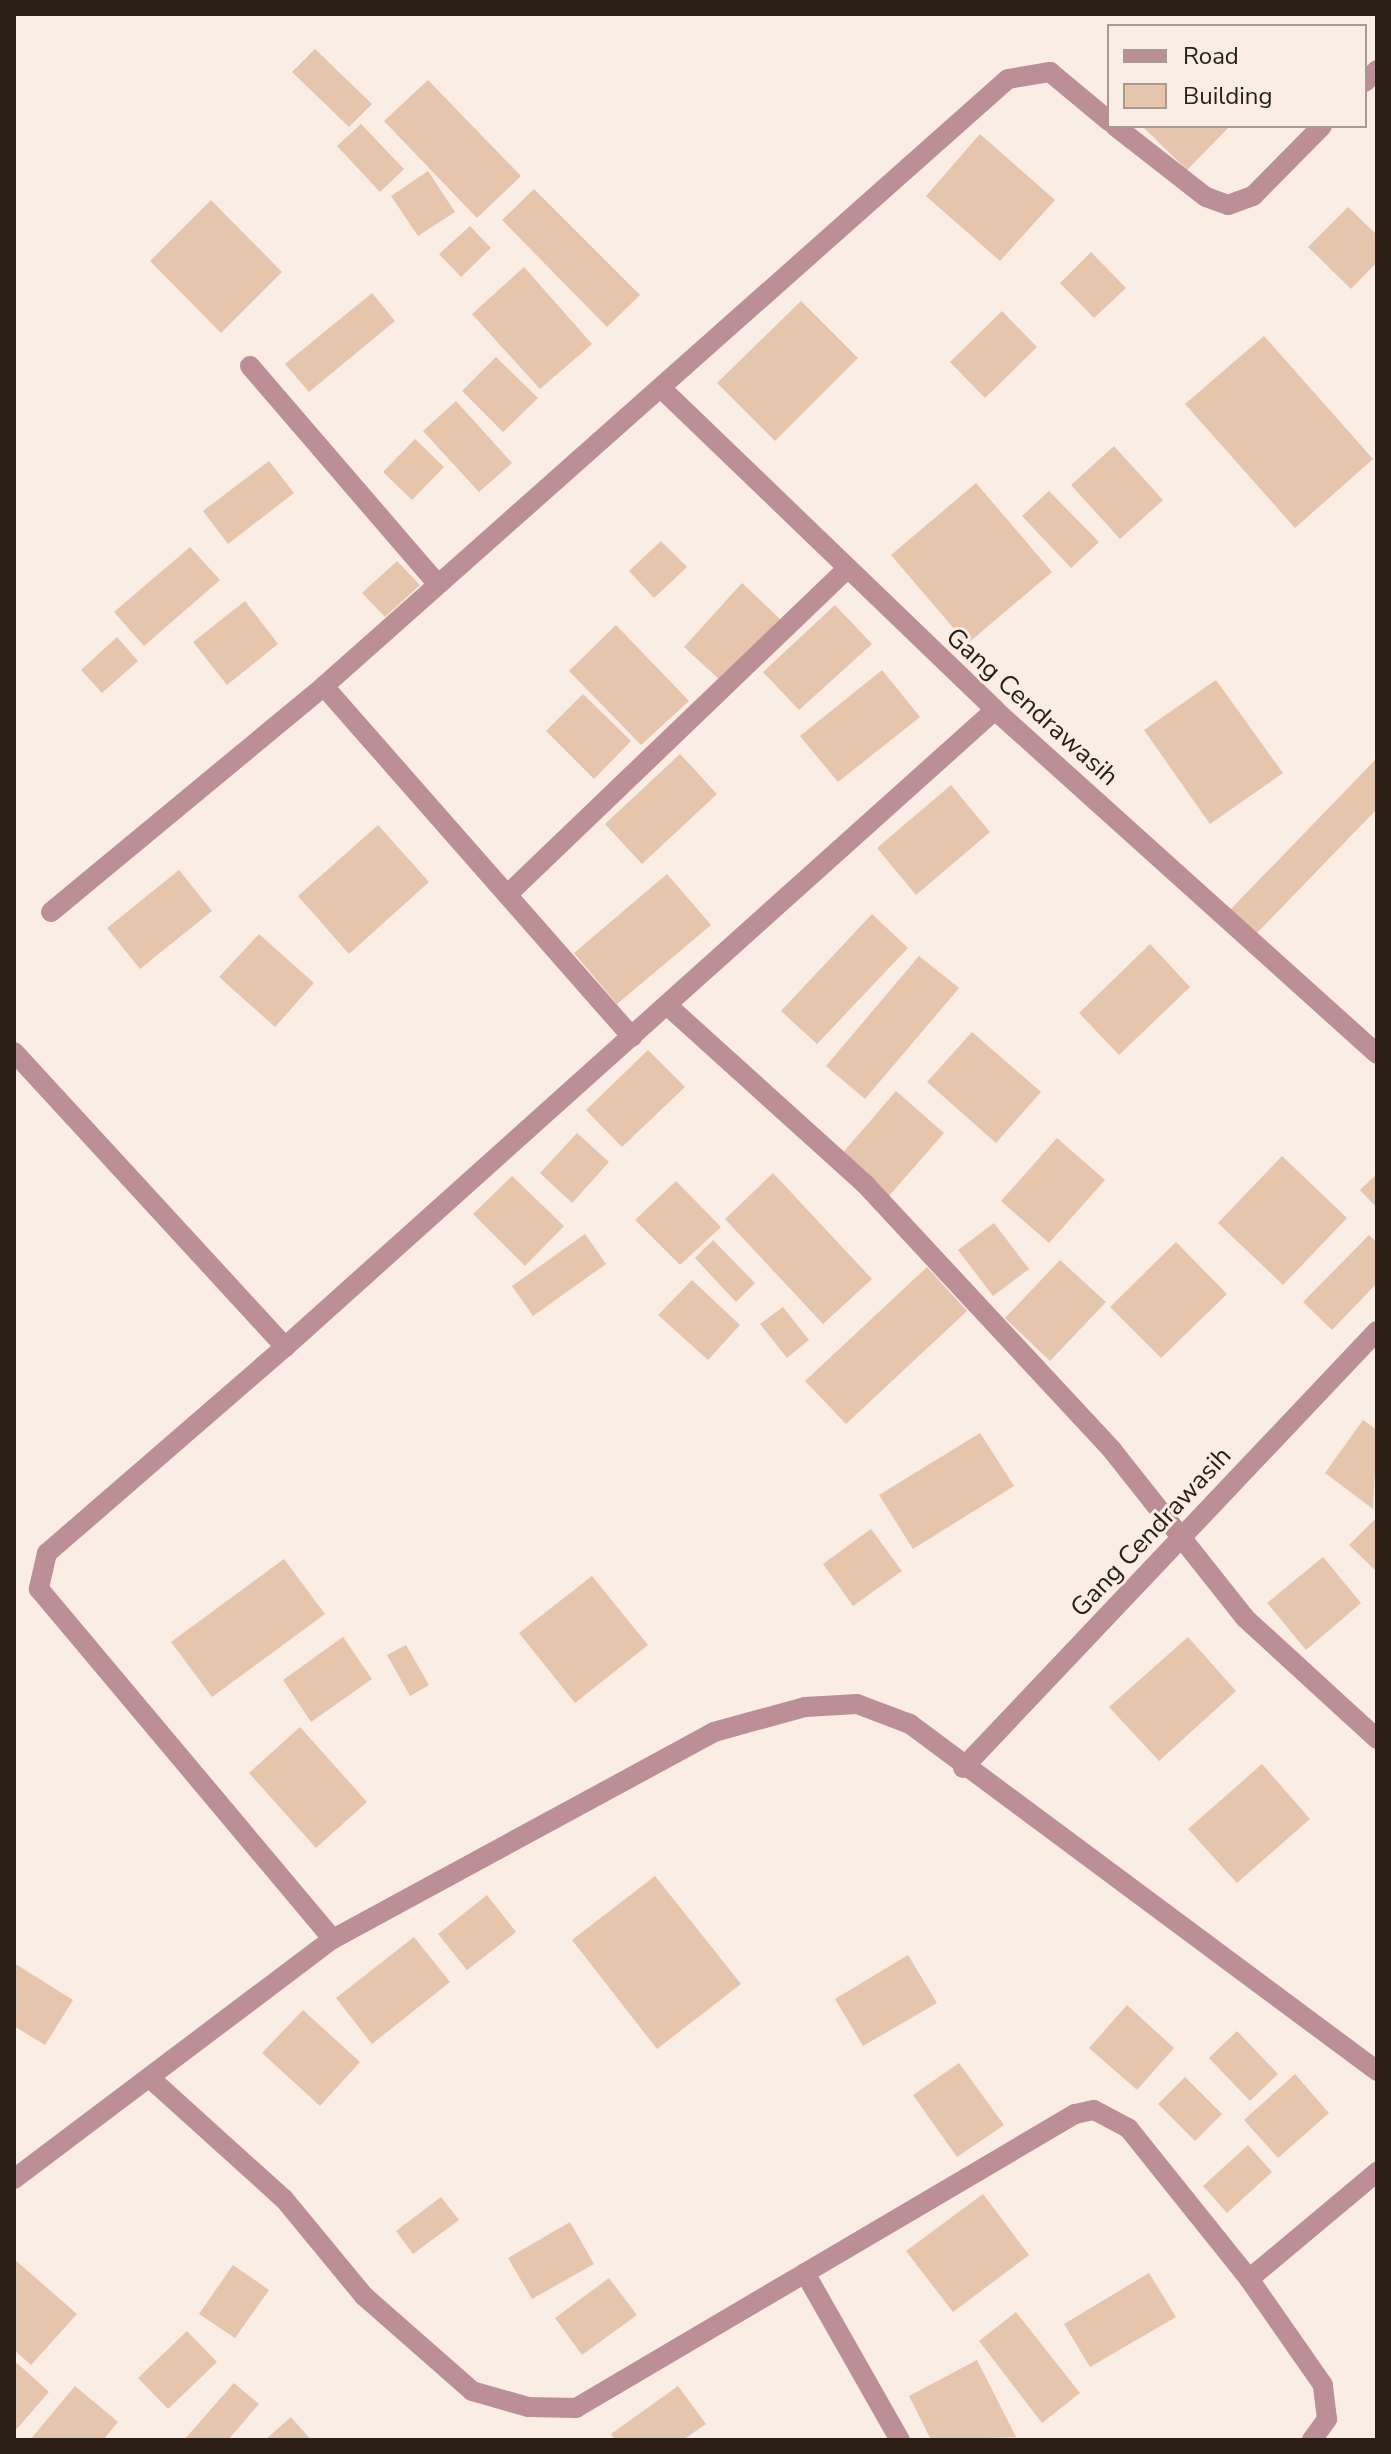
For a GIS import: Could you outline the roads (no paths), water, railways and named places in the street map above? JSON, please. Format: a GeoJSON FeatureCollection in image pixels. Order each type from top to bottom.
{"type":"FeatureCollection","features":[{"type":"Feature","properties":{"kind":"street"},"geometry":{"type":"LineString","coordinates":[[51,912],[324,686],[436,582],[662,389],[1008,79],[1050,72],[1107,119]]}},
{"type":"Feature","properties":{"kind":"street"},"geometry":{"type":"LineString","coordinates":[[1118,128],[1206,197],[1228,205],[1253,196],[1320,128]]}},
{"type":"Feature","properties":{"kind":"street"},"geometry":{"type":"LineString","coordinates":[[250,366],[436,582]]}},
{"type":"Feature","properties":{"kind":"street","name":"Gang Cendrawasih"},"geometry":{"type":"LineString","coordinates":[[662,389],[846,570],[995,710],[1377,1054]]}},
{"type":"Feature","properties":{"kind":"street"},"geometry":{"type":"LineString","coordinates":[[508,894],[846,570]]}},
{"type":"Feature","properties":{"kind":"street"},"geometry":{"type":"LineString","coordinates":[[324,686],[632,1037]]}},
{"type":"Feature","properties":{"kind":"street"},"geometry":{"type":"LineString","coordinates":[[333,1939],[47,1602],[38,1574],[47,1553],[82,1519],[285,1347],[995,710]]}},
{"type":"Feature","properties":{"kind":"street"},"geometry":{"type":"LineString","coordinates":[[668,1006],[865,1184],[1011,1336],[1245,1618],[1377,1739]]}},
{"type":"Feature","properties":{"kind":"street"},"geometry":{"type":"LineString","coordinates":[[14,1052],[285,1347]]}},
{"type":"Feature","properties":{"kind":"street","name":"Gang Cendrawasih"},"geometry":{"type":"LineString","coordinates":[[963,1768],[1181,1542],[1377,1331]]}},
{"type":"Feature","properties":{"kind":"street"},"geometry":{"type":"LineString","coordinates":[[14,2179],[151,2079],[333,1939],[714,1732],[805,1707],[857,1704],[910,1724],[963,1768],[1377,2071]]}},
{"type":"Feature","properties":{"kind":"street"},"geometry":{"type":"LineString","coordinates":[[151,2079],[284,2199],[364,2296],[472,2391],[528,2407],[576,2408],[1075,2114],[1094,2110],[1129,2129],[1249,2279],[1323,2385],[1327,2419],[1312,2440]]}},
{"type":"Feature","properties":{"kind":"street"},"geometry":{"type":"LineString","coordinates":[[1249,2279],[1377,2172]]}},
{"type":"Feature","properties":{"kind":"street"},"geometry":{"type":"LineString","coordinates":[[805,2273],[900,2440]]}}]}
